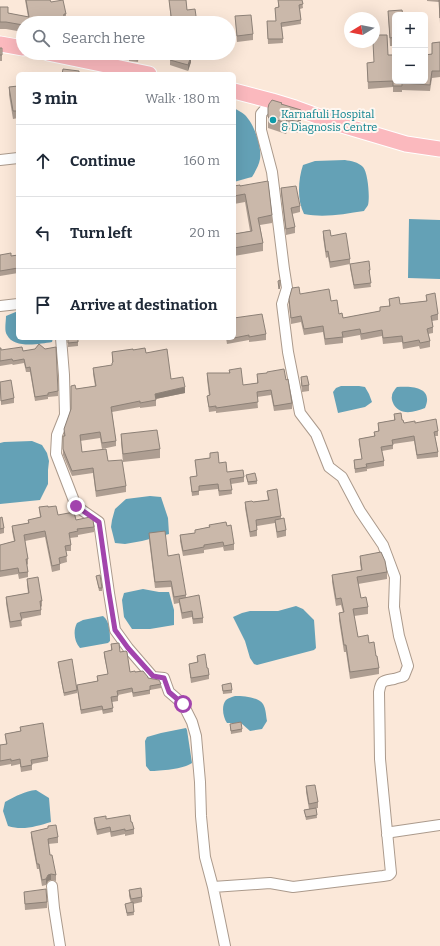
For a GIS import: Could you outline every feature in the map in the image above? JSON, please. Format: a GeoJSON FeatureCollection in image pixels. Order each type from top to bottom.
{"type":"FeatureCollection","features":[{"type":"Feature","properties":{"kind":"main road"},"geometry":{"type":"LineString","coordinates":[[0,44],[16,47]]}},
{"type":"Feature","properties":{"kind":"main road"},"geometry":{"type":"LineString","coordinates":[[82,60],[139,72]]}},
{"type":"Feature","properties":{"kind":"main road"},"geometry":{"type":"LineString","coordinates":[[236,92],[295,108],[342,125],[406,144],[440,149]]}},
{"type":"Feature","properties":{"kind":"street"},"geometry":{"type":"LineString","coordinates":[[213,886],[270,883],[293,887],[352,881],[389,875],[391,873],[380,759],[379,692],[380,684],[385,680],[404,676],[408,666],[399,636],[394,607],[395,576],[383,545],[360,511],[342,477],[329,467],[316,434],[300,413],[288,352],[282,304],[287,288],[272,172],[261,130],[261,114],[272,101]]}},
{"type":"Feature","properties":{"kind":"street"},"geometry":{"type":"LineString","coordinates":[[0,160],[16,158]]}},
{"type":"Feature","properties":{"kind":"street"},"geometry":{"type":"LineString","coordinates":[[0,306],[16,304]]}},
{"type":"Feature","properties":{"kind":"street"},"geometry":{"type":"LineString","coordinates":[[61,340],[65,415],[57,435],[56,454],[76,506],[99,522],[115,630],[128,648],[153,676],[164,678],[169,692],[183,704],[192,722],[196,736],[200,782],[200,816],[205,857],[213,886],[225,946]]}},
{"type":"Feature","properties":{"kind":"street"},"geometry":{"type":"LineString","coordinates":[[387,835],[392,832],[440,825]]}},
{"type":"Feature","properties":{"kind":"street"},"geometry":{"type":"LineString","coordinates":[[52,886],[60,946]]}},
{"type":"Feature","properties":{"kind":"water"},"geometry":{"type":"Polygon","coordinates":[[[236,109],[248,119],[259,142],[259,164],[252,177],[236,181],[236,109]]]}},
{"type":"Feature","properties":{"kind":"water"},"geometry":{"type":"Polygon","coordinates":[[[345,160],[359,164],[365,170],[369,197],[368,205],[364,211],[326,216],[304,214],[299,196],[300,177],[303,165],[315,161],[345,160]]]}},
{"type":"Feature","properties":{"kind":"water"},"geometry":{"type":"Polygon","coordinates":[[[409,219],[440,220],[440,279],[408,278],[409,219]]]}},
{"type":"Feature","properties":{"kind":"water"},"geometry":{"type":"Polygon","coordinates":[[[16,312],[16,340],[52,340],[52,342],[40,344],[21,344],[15,342],[7,335],[5,326],[6,316],[16,312]]]}},
{"type":"Feature","properties":{"kind":"water"},"geometry":{"type":"Polygon","coordinates":[[[341,386],[365,387],[372,402],[365,407],[338,413],[333,392],[336,388],[341,386]]]}},
{"type":"Feature","properties":{"kind":"water"},"geometry":{"type":"Polygon","coordinates":[[[397,387],[415,388],[424,392],[427,396],[425,408],[417,411],[400,411],[392,401],[393,392],[397,387]]]}},
{"type":"Feature","properties":{"kind":"water"},"geometry":{"type":"Polygon","coordinates":[[[32,441],[42,445],[47,453],[49,461],[48,484],[40,500],[0,504],[0,443],[32,441]]]}},
{"type":"Feature","properties":{"kind":"water"},"geometry":{"type":"Polygon","coordinates":[[[150,496],[161,497],[168,518],[169,534],[125,544],[115,543],[111,527],[115,509],[126,499],[150,496]]]}},
{"type":"Feature","properties":{"kind":"water"},"geometry":{"type":"Polygon","coordinates":[[[143,589],[169,592],[174,610],[174,625],[150,629],[132,629],[124,617],[122,600],[124,593],[143,589]]]}},
{"type":"Feature","properties":{"kind":"water"},"geometry":{"type":"Polygon","coordinates":[[[296,606],[303,609],[314,620],[316,648],[314,650],[257,665],[254,664],[250,658],[245,641],[233,617],[250,611],[278,611],[296,606]]]}},
{"type":"Feature","properties":{"kind":"water"},"geometry":{"type":"Polygon","coordinates":[[[103,616],[107,621],[110,631],[110,641],[108,643],[80,648],[76,643],[75,636],[77,623],[83,620],[103,616]]]}},
{"type":"Feature","properties":{"kind":"water"},"geometry":{"type":"Polygon","coordinates":[[[235,696],[254,698],[263,704],[267,721],[262,729],[250,731],[241,723],[227,723],[224,718],[223,705],[227,699],[235,696]]]}},
{"type":"Feature","properties":{"kind":"water"},"geometry":{"type":"Polygon","coordinates":[[[186,728],[192,763],[178,768],[150,771],[146,766],[145,741],[147,737],[186,728]]]}},
{"type":"Feature","properties":{"kind":"water"},"geometry":{"type":"Polygon","coordinates":[[[36,790],[49,798],[51,822],[25,828],[8,826],[3,811],[5,802],[24,793],[36,790]]]}},
{"type":"Feature","properties":{"kind":"building"},"geometry":{"type":"Polygon","coordinates":[[[26,0],[50,0],[51,2],[63,0],[66,14],[64,14],[64,16],[29,16],[26,0]]]}},
{"type":"Feature","properties":{"kind":"building"},"geometry":{"type":"Polygon","coordinates":[[[169,0],[186,0],[187,10],[195,9],[196,16],[171,16],[169,0]]]}},
{"type":"Feature","properties":{"kind":"building"},"geometry":{"type":"Polygon","coordinates":[[[278,0],[302,0],[303,4],[299,5],[301,20],[281,23],[283,39],[268,39],[267,21],[276,21],[275,8],[279,7],[278,0]]]}},
{"type":"Feature","properties":{"kind":"building"},"geometry":{"type":"Polygon","coordinates":[[[0,7],[8,7],[8,13],[24,16],[16,16],[16,24],[0,22],[0,7]]]}},
{"type":"Feature","properties":{"kind":"building"},"geometry":{"type":"Polygon","coordinates":[[[402,10],[402,12],[392,12],[392,38],[390,38],[388,11],[402,10]]]}},
{"type":"Feature","properties":{"kind":"building"},"geometry":{"type":"Polygon","coordinates":[[[251,15],[253,34],[237,36],[235,16],[251,15]]]}},
{"type":"Feature","properties":{"kind":"building"},"geometry":{"type":"Polygon","coordinates":[[[380,35],[387,35],[388,55],[392,55],[392,81],[368,82],[367,63],[374,62],[373,48],[380,48],[380,35]]]}},
{"type":"Feature","properties":{"kind":"building"},"geometry":{"type":"Polygon","coordinates":[[[440,42],[440,71],[432,71],[430,85],[416,84],[428,84],[428,55],[432,54],[432,43],[440,42]]]}},
{"type":"Feature","properties":{"kind":"building"},"geometry":{"type":"Polygon","coordinates":[[[0,48],[2,48],[2,55],[0,55],[0,48]]]}},
{"type":"Feature","properties":{"kind":"building"},"geometry":{"type":"Polygon","coordinates":[[[170,60],[190,60],[188,65],[170,60]]]}},
{"type":"Feature","properties":{"kind":"building"},"geometry":{"type":"Polygon","coordinates":[[[63,69],[79,71],[79,72],[62,72],[63,69]]]}},
{"type":"Feature","properties":{"kind":"building"},"geometry":{"type":"Polygon","coordinates":[[[393,84],[402,84],[402,86],[393,86],[393,84]]]}},
{"type":"Feature","properties":{"kind":"building"},"geometry":{"type":"Polygon","coordinates":[[[16,86],[16,111],[13,111],[9,87],[16,86]]]}},
{"type":"Feature","properties":{"kind":"building"},"geometry":{"type":"Polygon","coordinates":[[[272,100],[301,110],[298,122],[287,119],[286,123],[268,117],[268,108],[272,100]]]}},
{"type":"Feature","properties":{"kind":"building"},"geometry":{"type":"Polygon","coordinates":[[[268,181],[272,215],[258,218],[263,243],[236,248],[236,234],[252,231],[245,194],[236,196],[236,186],[268,181]]]}},
{"type":"Feature","properties":{"kind":"building"},"geometry":{"type":"Polygon","coordinates":[[[296,186],[300,206],[291,208],[295,227],[286,229],[281,188],[296,186]]]}},
{"type":"Feature","properties":{"kind":"building"},"geometry":{"type":"Polygon","coordinates":[[[330,230],[331,236],[346,233],[350,259],[330,262],[328,251],[326,252],[323,231],[330,230]]]}},
{"type":"Feature","properties":{"kind":"building"},"geometry":{"type":"Polygon","coordinates":[[[11,253],[11,256],[16,255],[16,268],[0,271],[0,255],[11,253]]]}},
{"type":"Feature","properties":{"kind":"building"},"geometry":{"type":"Polygon","coordinates":[[[369,261],[371,283],[354,285],[350,264],[369,261]]]}},
{"type":"Feature","properties":{"kind":"building"},"geometry":{"type":"Polygon","coordinates":[[[280,280],[280,285],[279,289],[278,281],[280,280]]]}},
{"type":"Feature","properties":{"kind":"building"},"geometry":{"type":"Polygon","coordinates":[[[299,287],[300,294],[329,289],[331,301],[337,300],[339,314],[342,313],[343,318],[380,311],[380,307],[390,306],[389,299],[399,297],[400,304],[427,301],[426,295],[435,293],[438,314],[431,316],[433,327],[427,329],[430,341],[420,343],[419,340],[403,343],[402,336],[383,338],[382,330],[361,334],[360,329],[342,332],[343,337],[325,339],[323,326],[304,329],[301,316],[291,318],[289,299],[292,288],[299,287]]]}},
{"type":"Feature","properties":{"kind":"building"},"geometry":{"type":"Polygon","coordinates":[[[262,314],[266,334],[249,337],[249,335],[236,338],[236,318],[262,314]]]}},
{"type":"Feature","properties":{"kind":"building"},"geometry":{"type":"Polygon","coordinates":[[[68,340],[78,340],[78,342],[68,343],[68,340]]]}},
{"type":"Feature","properties":{"kind":"building"},"geometry":{"type":"Polygon","coordinates":[[[39,344],[45,349],[56,347],[58,391],[48,393],[48,395],[35,397],[30,367],[26,368],[24,359],[0,361],[0,348],[1,350],[22,347],[23,351],[35,349],[39,344]]]}},
{"type":"Feature","properties":{"kind":"building"},"geometry":{"type":"Polygon","coordinates":[[[145,348],[146,353],[167,349],[171,379],[183,377],[185,387],[155,394],[156,400],[140,403],[140,401],[111,407],[116,441],[102,443],[100,432],[80,435],[82,452],[106,449],[108,461],[122,460],[126,486],[96,491],[93,468],[72,471],[63,449],[63,436],[65,436],[64,429],[71,409],[71,386],[75,385],[76,389],[96,386],[93,368],[112,365],[112,352],[145,348]]]}},
{"type":"Feature","properties":{"kind":"building"},"geometry":{"type":"Polygon","coordinates":[[[241,368],[243,385],[258,383],[257,374],[284,369],[286,380],[288,379],[292,403],[274,406],[271,390],[257,392],[258,402],[216,408],[216,406],[209,407],[207,396],[210,395],[207,373],[230,373],[229,370],[241,368]]]}},
{"type":"Feature","properties":{"kind":"building"},"geometry":{"type":"Polygon","coordinates":[[[307,376],[309,385],[302,386],[301,377],[307,376]]]}},
{"type":"Feature","properties":{"kind":"building"},"geometry":{"type":"Polygon","coordinates":[[[11,380],[14,398],[1,401],[0,382],[11,380]]]}},
{"type":"Feature","properties":{"kind":"building"},"geometry":{"type":"Polygon","coordinates":[[[401,413],[404,423],[415,421],[415,423],[436,419],[438,431],[434,432],[438,452],[417,455],[414,436],[392,440],[393,445],[381,447],[384,461],[366,464],[367,467],[355,469],[354,460],[362,459],[359,439],[375,436],[374,432],[379,431],[378,423],[395,420],[394,414],[401,413]]]}},
{"type":"Feature","properties":{"kind":"building"},"geometry":{"type":"Polygon","coordinates":[[[157,430],[160,449],[123,454],[121,434],[157,430]]]}},
{"type":"Feature","properties":{"kind":"building"},"geometry":{"type":"Polygon","coordinates":[[[218,452],[219,463],[226,462],[227,472],[243,470],[244,477],[230,479],[232,490],[219,491],[218,484],[199,486],[199,491],[192,492],[190,477],[197,476],[195,460],[210,458],[210,453],[218,452]]]}},
{"type":"Feature","properties":{"kind":"building"},"geometry":{"type":"Polygon","coordinates":[[[255,473],[257,481],[248,482],[246,475],[255,473]]]}},
{"type":"Feature","properties":{"kind":"building"},"geometry":{"type":"Polygon","coordinates":[[[277,489],[281,516],[256,520],[257,530],[250,532],[245,502],[269,500],[267,491],[277,489]]]}},
{"type":"Feature","properties":{"kind":"building"},"geometry":{"type":"Polygon","coordinates":[[[56,506],[58,515],[74,512],[76,520],[90,517],[93,520],[94,527],[77,529],[78,531],[69,533],[71,545],[65,546],[67,556],[59,558],[60,564],[52,566],[45,531],[24,535],[28,559],[26,559],[28,572],[19,573],[18,568],[0,571],[0,545],[15,541],[12,526],[29,523],[28,520],[41,517],[39,507],[56,506]]]}},
{"type":"Feature","properties":{"kind":"building"},"geometry":{"type":"Polygon","coordinates":[[[2,517],[4,528],[0,529],[0,518],[2,517]]]}},
{"type":"Feature","properties":{"kind":"building"},"geometry":{"type":"Polygon","coordinates":[[[284,518],[286,530],[277,532],[275,520],[284,518]]]}},
{"type":"Feature","properties":{"kind":"building"},"geometry":{"type":"Polygon","coordinates":[[[226,522],[227,526],[231,525],[234,544],[224,546],[223,542],[204,545],[204,547],[183,551],[180,535],[195,533],[195,530],[210,527],[209,525],[226,522]]]}},
{"type":"Feature","properties":{"kind":"building"},"geometry":{"type":"Polygon","coordinates":[[[165,531],[168,556],[179,554],[186,595],[174,597],[171,581],[155,582],[149,533],[165,531]]]}},
{"type":"Feature","properties":{"kind":"building"},"geometry":{"type":"Polygon","coordinates":[[[381,552],[385,561],[387,572],[357,577],[361,598],[366,597],[368,607],[353,609],[358,637],[368,635],[369,643],[374,642],[379,668],[350,672],[339,613],[344,612],[341,598],[336,599],[332,575],[362,570],[360,556],[381,552]]]}},
{"type":"Feature","properties":{"kind":"building"},"geometry":{"type":"Polygon","coordinates":[[[100,575],[102,588],[99,588],[96,576],[100,575]]]}},
{"type":"Feature","properties":{"kind":"building"},"geometry":{"type":"Polygon","coordinates":[[[38,577],[42,601],[40,601],[41,610],[20,613],[22,620],[10,622],[6,597],[29,593],[27,579],[38,577]]]}},
{"type":"Feature","properties":{"kind":"building"},"geometry":{"type":"Polygon","coordinates":[[[199,595],[203,618],[193,619],[192,611],[182,613],[179,599],[199,595]]]}},
{"type":"Feature","properties":{"kind":"building"},"geometry":{"type":"Polygon","coordinates":[[[119,643],[120,652],[127,652],[130,672],[143,671],[148,678],[159,680],[161,684],[150,686],[150,690],[133,693],[132,688],[117,691],[118,696],[111,697],[113,708],[103,710],[102,706],[81,710],[77,685],[98,681],[97,676],[108,674],[104,652],[112,650],[111,644],[119,643]]]}},
{"type":"Feature","properties":{"kind":"building"},"geometry":{"type":"Polygon","coordinates":[[[205,654],[209,675],[191,678],[189,664],[198,662],[197,656],[205,654]]]}},
{"type":"Feature","properties":{"kind":"building"},"geometry":{"type":"Polygon","coordinates":[[[72,659],[77,690],[64,693],[58,662],[72,659]]]}},
{"type":"Feature","properties":{"kind":"building"},"geometry":{"type":"Polygon","coordinates":[[[231,683],[232,690],[223,691],[222,685],[231,683]]]}},
{"type":"Feature","properties":{"kind":"building"},"geometry":{"type":"Polygon","coordinates":[[[241,722],[242,729],[231,731],[230,724],[241,722]]]}},
{"type":"Feature","properties":{"kind":"building"},"geometry":{"type":"Polygon","coordinates":[[[43,723],[48,757],[31,760],[32,765],[21,767],[20,759],[0,761],[0,745],[7,744],[5,734],[21,731],[20,727],[43,723]]]}},
{"type":"Feature","properties":{"kind":"building"},"geometry":{"type":"Polygon","coordinates":[[[315,785],[318,802],[309,804],[306,786],[315,785]]]}},
{"type":"Feature","properties":{"kind":"building"},"geometry":{"type":"Polygon","coordinates":[[[316,808],[317,815],[306,817],[304,810],[316,808]]]}},
{"type":"Feature","properties":{"kind":"building"},"geometry":{"type":"Polygon","coordinates":[[[130,815],[134,829],[111,832],[110,827],[97,830],[94,818],[106,816],[106,819],[130,815]]]}},
{"type":"Feature","properties":{"kind":"building"},"geometry":{"type":"Polygon","coordinates":[[[56,825],[58,837],[48,839],[50,855],[52,855],[56,875],[48,875],[46,879],[42,880],[39,864],[37,864],[31,832],[56,825]]]}},
{"type":"Feature","properties":{"kind":"building"},"geometry":{"type":"Polygon","coordinates":[[[141,888],[142,897],[131,899],[129,890],[141,888]]]}},
{"type":"Feature","properties":{"kind":"building"},"geometry":{"type":"Polygon","coordinates":[[[46,889],[47,902],[25,904],[24,892],[46,889]]]}},
{"type":"Feature","properties":{"kind":"building"},"geometry":{"type":"Polygon","coordinates":[[[133,902],[134,912],[127,913],[125,904],[133,902]]]}},
{"type":"Feature","properties":{"kind":"place","name":"Karnafuli Hospital & Diagnosis Centre"},"geometry":{"type":"Point","coordinates":[273,120]}},
{"type":"Feature","properties":{"kind":"route"},"geometry":{"type":"LineString","coordinates":[[76,506],[99,522],[115,630],[128,648],[153,676],[164,678],[169,692],[183,704]]}}]}
